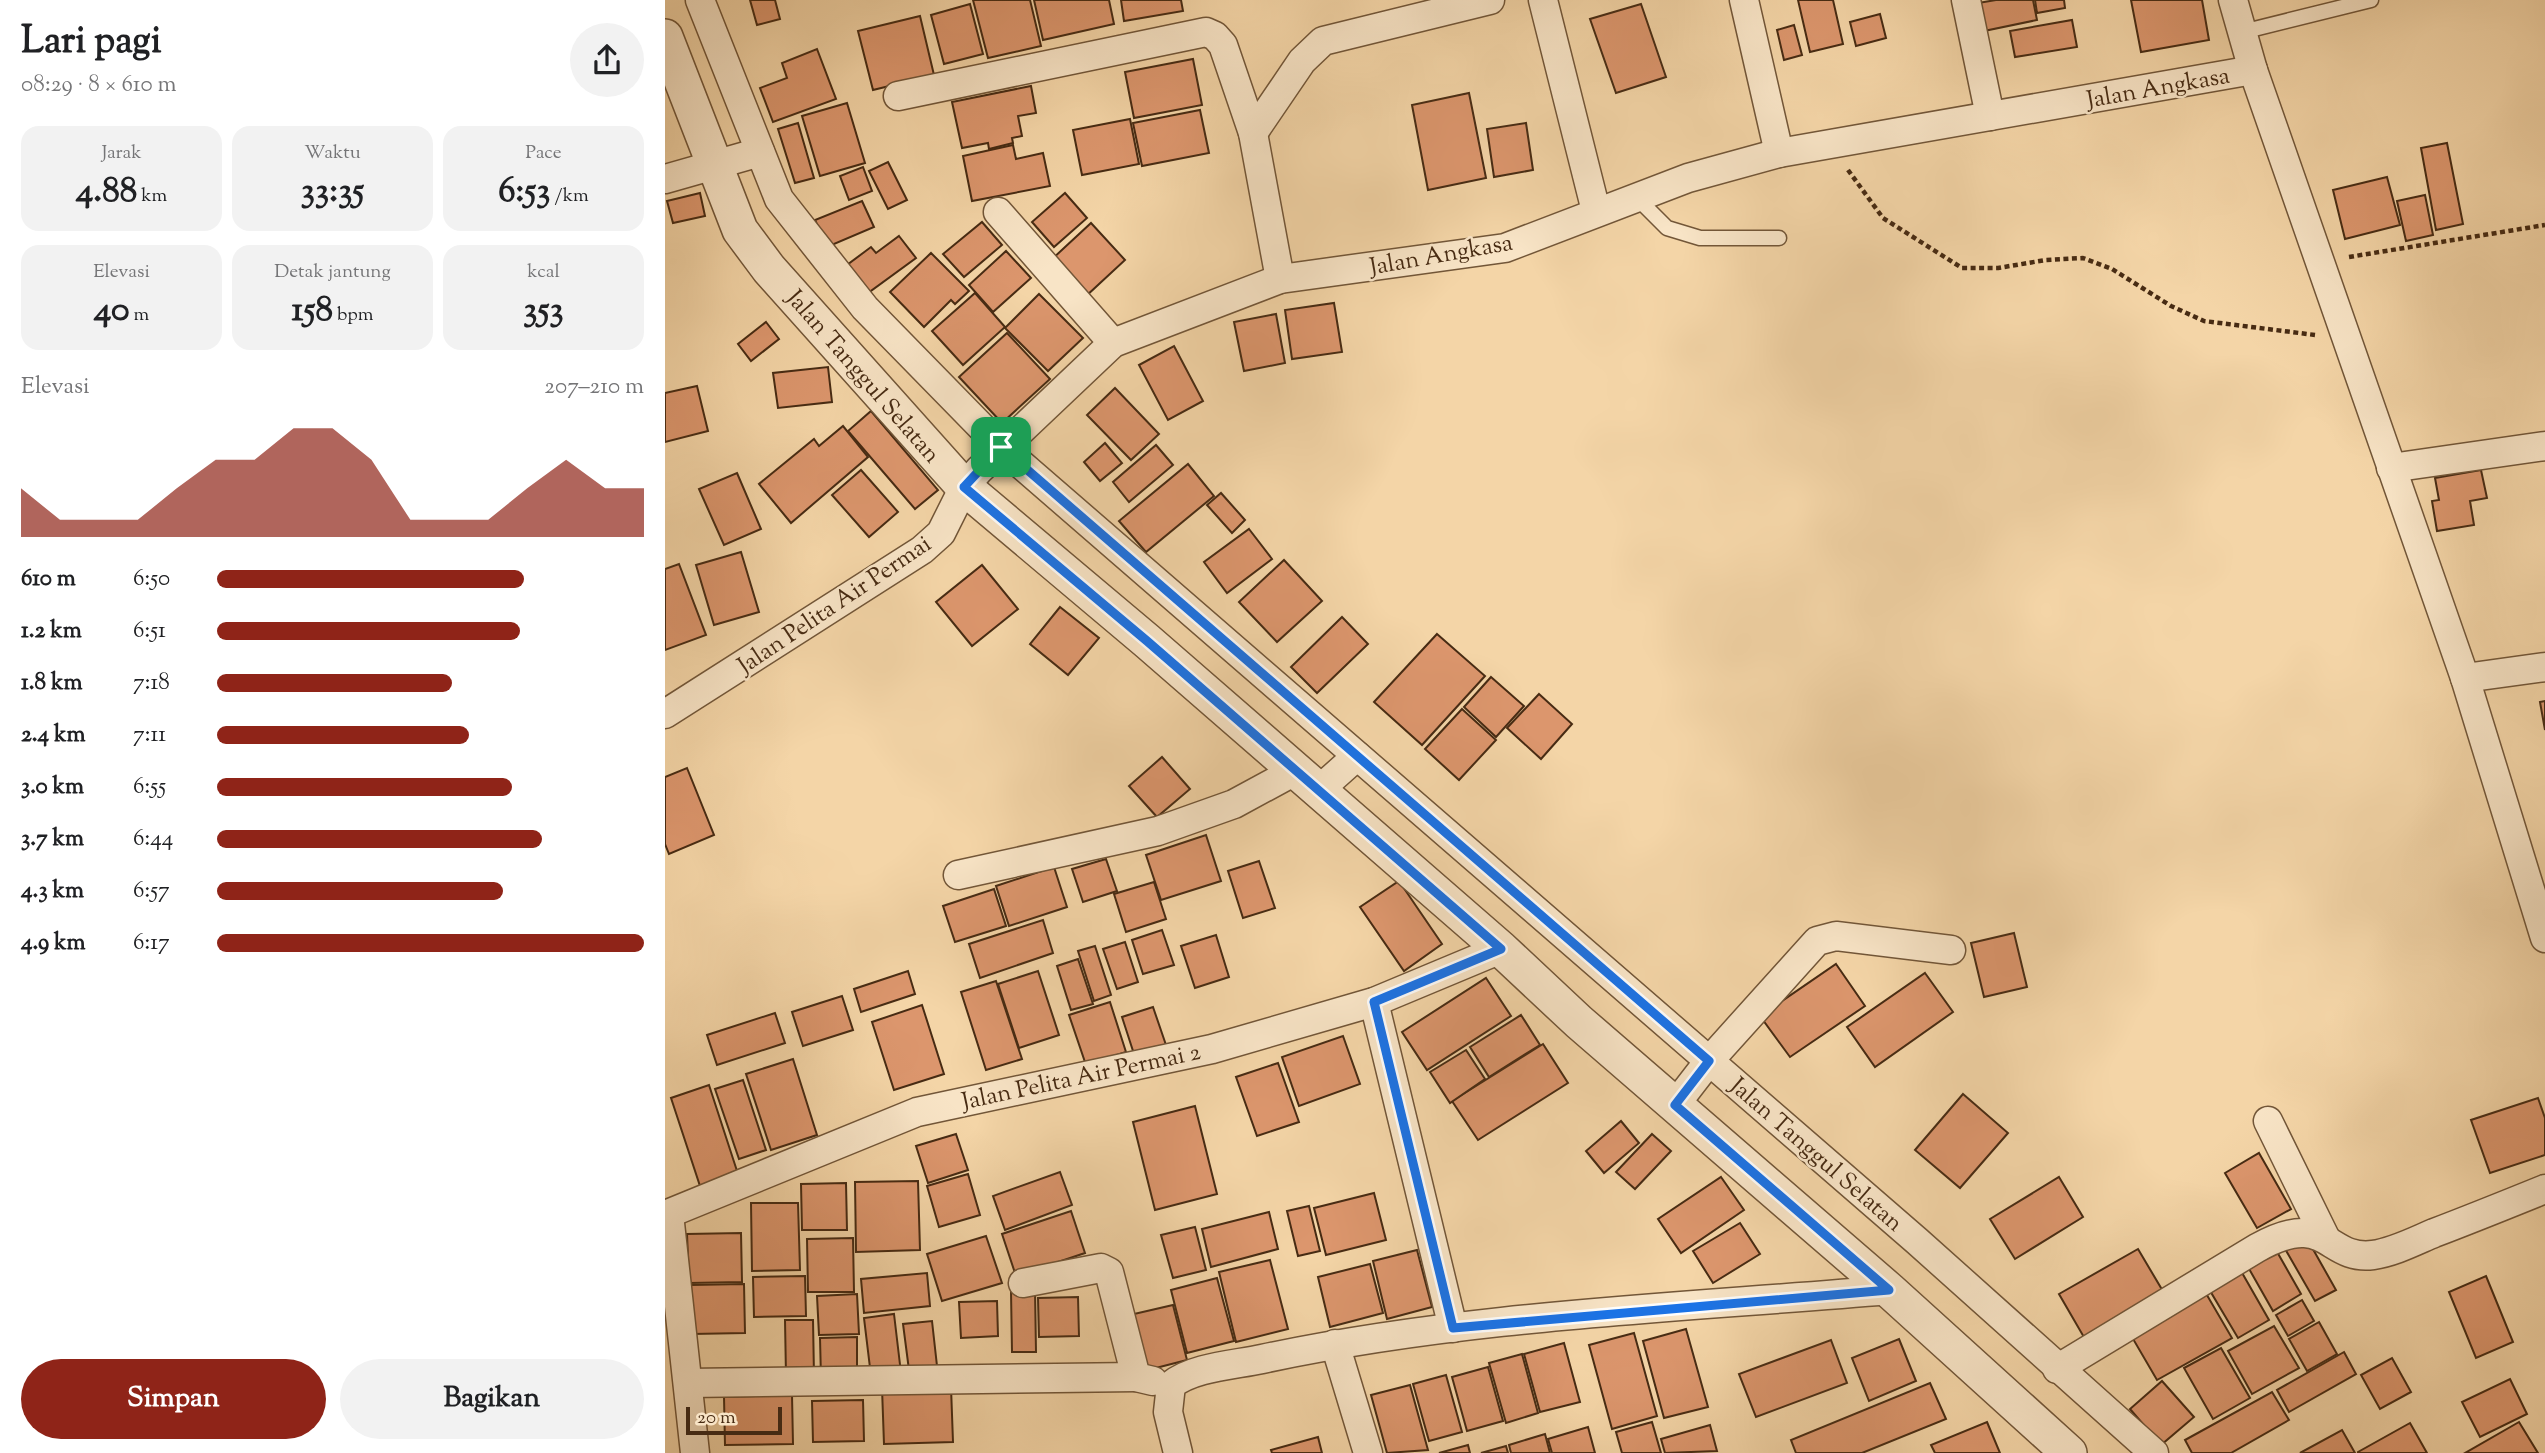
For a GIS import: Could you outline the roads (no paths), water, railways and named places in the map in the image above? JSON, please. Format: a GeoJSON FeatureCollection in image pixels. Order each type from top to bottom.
{"type":"FeatureCollection","features":[{"type":"Feature","properties":{"kind":"street","name":"Jalan Tanggul Selatan"},"geometry":{"type":"LineString","coordinates":[[700,0],[779,198],[821,256],[865,308],[985,465],[1357,756],[1917,1241],[2154,1453]]}},
{"type":"Feature","properties":{"kind":"street"},"geometry":{"type":"LineString","coordinates":[[1252,133],[1302,61],[1323,41],[1490,0]]}},
{"type":"Feature","properties":{"kind":"street"},"geometry":{"type":"LineString","coordinates":[[1543,0],[1596,211]]}},
{"type":"Feature","properties":{"kind":"street"},"geometry":{"type":"LineString","coordinates":[[1744,0],[1779,153]]}},
{"type":"Feature","properties":{"kind":"street"},"geometry":{"type":"LineString","coordinates":[[1966,0],[1990,117]]}},
{"type":"Feature","properties":{"kind":"street","name":"Jalan Angkasa"},"geometry":{"type":"LineString","coordinates":[[985,465],[1113,343],[1279,279],[1505,248],[1688,178],[1779,153],[2253,70],[2233,0]]}},
{"type":"Feature","properties":{"kind":"street"},"geometry":{"type":"LineString","coordinates":[[898,96],[1206,32],[1215,36],[1223,45],[1252,133],[1279,279]]}},
{"type":"Feature","properties":{"kind":"street","name":"Jalan Tanggul Selatan"},"geometry":{"type":"LineString","coordinates":[[665,37],[740,230],[769,269],[985,465],[1307,780],[1889,1290],[2069,1453]]}},
{"type":"Feature","properties":{"kind":"street"},"geometry":{"type":"LineString","coordinates":[[2253,70],[2465,678],[2545,938]]}},
{"type":"Feature","properties":{"kind":"street"},"geometry":{"type":"LineString","coordinates":[[665,179],[760,152]]}},
{"type":"Feature","properties":{"kind":"street"},"geometry":{"type":"LineString","coordinates":[[998,212],[1113,343]]}},
{"type":"Feature","properties":{"kind":"street"},"geometry":{"type":"LineString","coordinates":[[2391,468],[2545,446]]}},
{"type":"Feature","properties":{"kind":"street","name":"Jalan Pelita Air Permai"},"geometry":{"type":"LineString","coordinates":[[665,714],[922,550],[941,533],[985,465]]}},
{"type":"Feature","properties":{"kind":"street"},"geometry":{"type":"LineString","coordinates":[[2465,678],[2545,667]]}},
{"type":"Feature","properties":{"kind":"street"},"geometry":{"type":"LineString","coordinates":[[958,875],[1157,831],[1307,780],[1357,756]]}},
{"type":"Feature","properties":{"kind":"street"},"geometry":{"type":"LineString","coordinates":[[1675,1105],[1709,1061],[1817,941],[1836,936],[1951,950]]}},
{"type":"Feature","properties":{"kind":"street","name":"Jalan Pelita Air Permai 2"},"geometry":{"type":"LineString","coordinates":[[667,1214],[917,1112],[1212,1049],[1374,1002],[1501,949]]}},
{"type":"Feature","properties":{"kind":"street"},"geometry":{"type":"LineString","coordinates":[[1374,1002],[1453,1328]]}},
{"type":"Feature","properties":{"kind":"street"},"geometry":{"type":"LineString","coordinates":[[2268,1121],[2325,1237]]}},
{"type":"Feature","properties":{"kind":"street"},"geometry":{"type":"LineString","coordinates":[[2057,1369],[2269,1241],[2298,1231],[2325,1237],[2357,1254],[2383,1253],[2545,1189]]}},
{"type":"Feature","properties":{"kind":"street"},"geometry":{"type":"LineString","coordinates":[[667,1214],[695,1453]]}},
{"type":"Feature","properties":{"kind":"street"},"geometry":{"type":"LineString","coordinates":[[1023,1283],[1101,1268],[1109,1272],[1136,1377]]}},
{"type":"Feature","properties":{"kind":"street"},"geometry":{"type":"LineString","coordinates":[[1178,1453],[1168,1412],[1171,1385],[1179,1379],[1216,1369],[1335,1344],[1453,1328],[1889,1290]]}},
{"type":"Feature","properties":{"kind":"street"},"geometry":{"type":"LineString","coordinates":[[1335,1344],[1368,1453]]}},
{"type":"Feature","properties":{"kind":"street"},"geometry":{"type":"LineString","coordinates":[[688,1383],[1136,1377],[1171,1385]]}},
{"type":"Feature","properties":{"kind":"lane"},"geometry":{"type":"LineString","coordinates":[[2242,32],[2371,0]]}},
{"type":"Feature","properties":{"kind":"lane"},"geometry":{"type":"LineString","coordinates":[[1636,197],[1667,228],[1700,238],[1779,238]]}}]}
